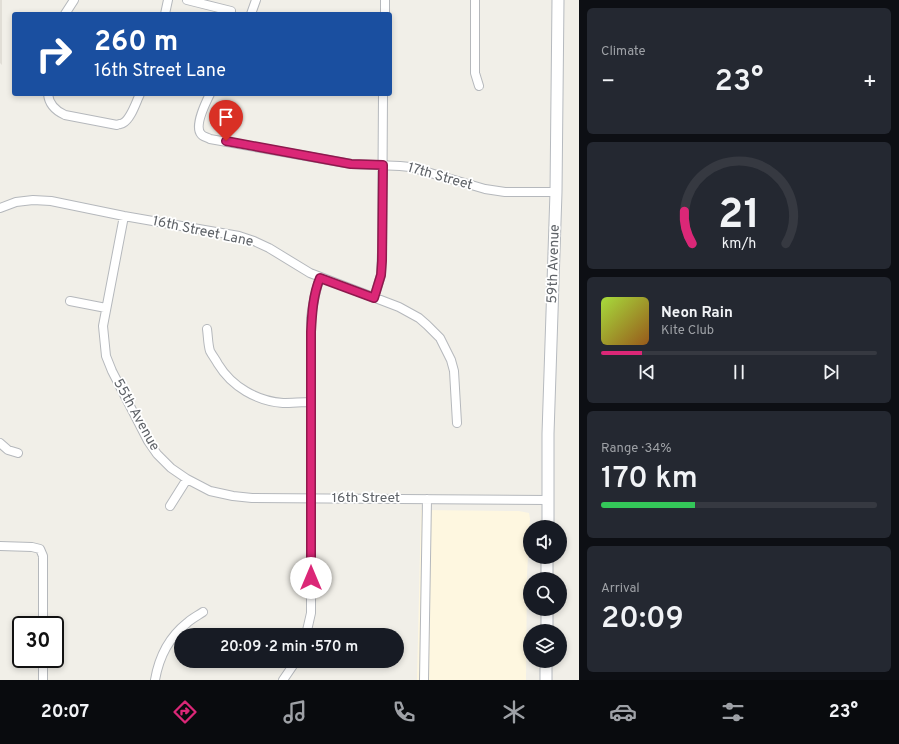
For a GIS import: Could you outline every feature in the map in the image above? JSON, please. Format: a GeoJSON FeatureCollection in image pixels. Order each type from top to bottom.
{"type":"FeatureCollection","features":[{"type":"Feature","properties":{"kind":"main road","name":"59th Avenue"},"geometry":{"type":"LineString","coordinates":[[548,520],[548,434],[556,192],[558,0]]}},
{"type":"Feature","properties":{"kind":"main road"},"geometry":{"type":"LineString","coordinates":[[546,668],[546,680]]}},
{"type":"Feature","properties":{"kind":"street"},"geometry":{"type":"LineString","coordinates":[[66,12],[74,0]]}},
{"type":"Feature","properties":{"kind":"street"},"geometry":{"type":"LineString","coordinates":[[165,12],[168,0]]}},
{"type":"Feature","properties":{"kind":"street"},"geometry":{"type":"LineString","coordinates":[[187,0],[231,11]]}},
{"type":"Feature","properties":{"kind":"street"},"geometry":{"type":"LineString","coordinates":[[252,12],[256,0]]}},
{"type":"Feature","properties":{"kind":"street"},"geometry":{"type":"LineString","coordinates":[[385,0],[385,12]]}},
{"type":"Feature","properties":{"kind":"street"},"geometry":{"type":"LineString","coordinates":[[475,0],[475,73],[480,86]]}},
{"type":"Feature","properties":{"kind":"street"},"geometry":{"type":"LineString","coordinates":[[48,96],[51,104],[59,112],[65,115],[117,125],[127,120],[139,96]]}},
{"type":"Feature","properties":{"kind":"street","name":"17th Street"},"geometry":{"type":"LineString","coordinates":[[209,96],[202,112],[200,132],[202,136],[210,139],[351,164],[410,167],[485,190],[505,192],[556,192]]}},
{"type":"Feature","properties":{"kind":"street"},"geometry":{"type":"LineString","coordinates":[[374,298],[381,275],[382,261],[383,96]]}},
{"type":"Feature","properties":{"kind":"street","name":"16th Street Lane"},"geometry":{"type":"LineString","coordinates":[[0,208],[16,202],[33,200],[51,202],[239,236],[269,248],[320,278],[399,307],[419,318],[440,338],[446,348],[454,370],[457,423]]}},
{"type":"Feature","properties":{"kind":"street","name":"55th Avenue"},"geometry":{"type":"LineString","coordinates":[[124,216],[103,326],[106,356],[112,371],[148,441],[157,454],[171,468],[187,479]]}},
{"type":"Feature","properties":{"kind":"street"},"geometry":{"type":"LineString","coordinates":[[308,628],[311,613],[312,318],[316,286],[320,278]]}},
{"type":"Feature","properties":{"kind":"street"},"geometry":{"type":"LineString","coordinates":[[70,301],[106,308]]}},
{"type":"Feature","properties":{"kind":"street"},"geometry":{"type":"LineString","coordinates":[[207,329],[210,351],[223,372],[239,387],[260,398],[283,403],[311,402]]}},
{"type":"Feature","properties":{"kind":"street"},"geometry":{"type":"LineString","coordinates":[[0,444],[8,450],[18,453]]}},
{"type":"Feature","properties":{"kind":"street"},"geometry":{"type":"LineString","coordinates":[[170,506],[187,479]]}},
{"type":"Feature","properties":{"kind":"street","name":"16th Street"},"geometry":{"type":"LineString","coordinates":[[187,479],[210,491],[252,498],[548,500]]}},
{"type":"Feature","properties":{"kind":"street"},"geometry":{"type":"LineString","coordinates":[[424,680],[426,499]]}},
{"type":"Feature","properties":{"kind":"street"},"geometry":{"type":"LineString","coordinates":[[0,546],[32,547],[40,549],[43,556],[43,616]]}},
{"type":"Feature","properties":{"kind":"street"},"geometry":{"type":"LineString","coordinates":[[155,680],[157,667],[164,650],[174,635],[187,622],[203,612]]}},
{"type":"Feature","properties":{"kind":"street"},"geometry":{"type":"LineString","coordinates":[[43,668],[43,680]]}},
{"type":"Feature","properties":{"kind":"street"},"geometry":{"type":"LineString","coordinates":[[283,680],[291,668]]}},
{"type":"Feature","properties":{"kind":"shaded area"},"geometry":{"type":"Polygon","coordinates":[[[0,0],[2,0],[2,65],[0,63],[0,0]]]}},
{"type":"Feature","properties":{"kind":"shaded area"},"geometry":{"type":"Polygon","coordinates":[[[421,510],[519,511],[529,513],[530,520],[523,520],[523,564],[528,564],[527,572],[523,572],[523,616],[527,616],[527,624],[523,624],[523,668],[526,668],[526,680],[417,680],[421,510]]]}},
{"type":"Feature","properties":{"kind":"route"},"geometry":{"type":"LineString","coordinates":[[226,141],[351,164],[383,165],[382,261],[381,275],[374,298],[320,278],[316,286],[313,303],[311,332],[311,578]]}}]}
